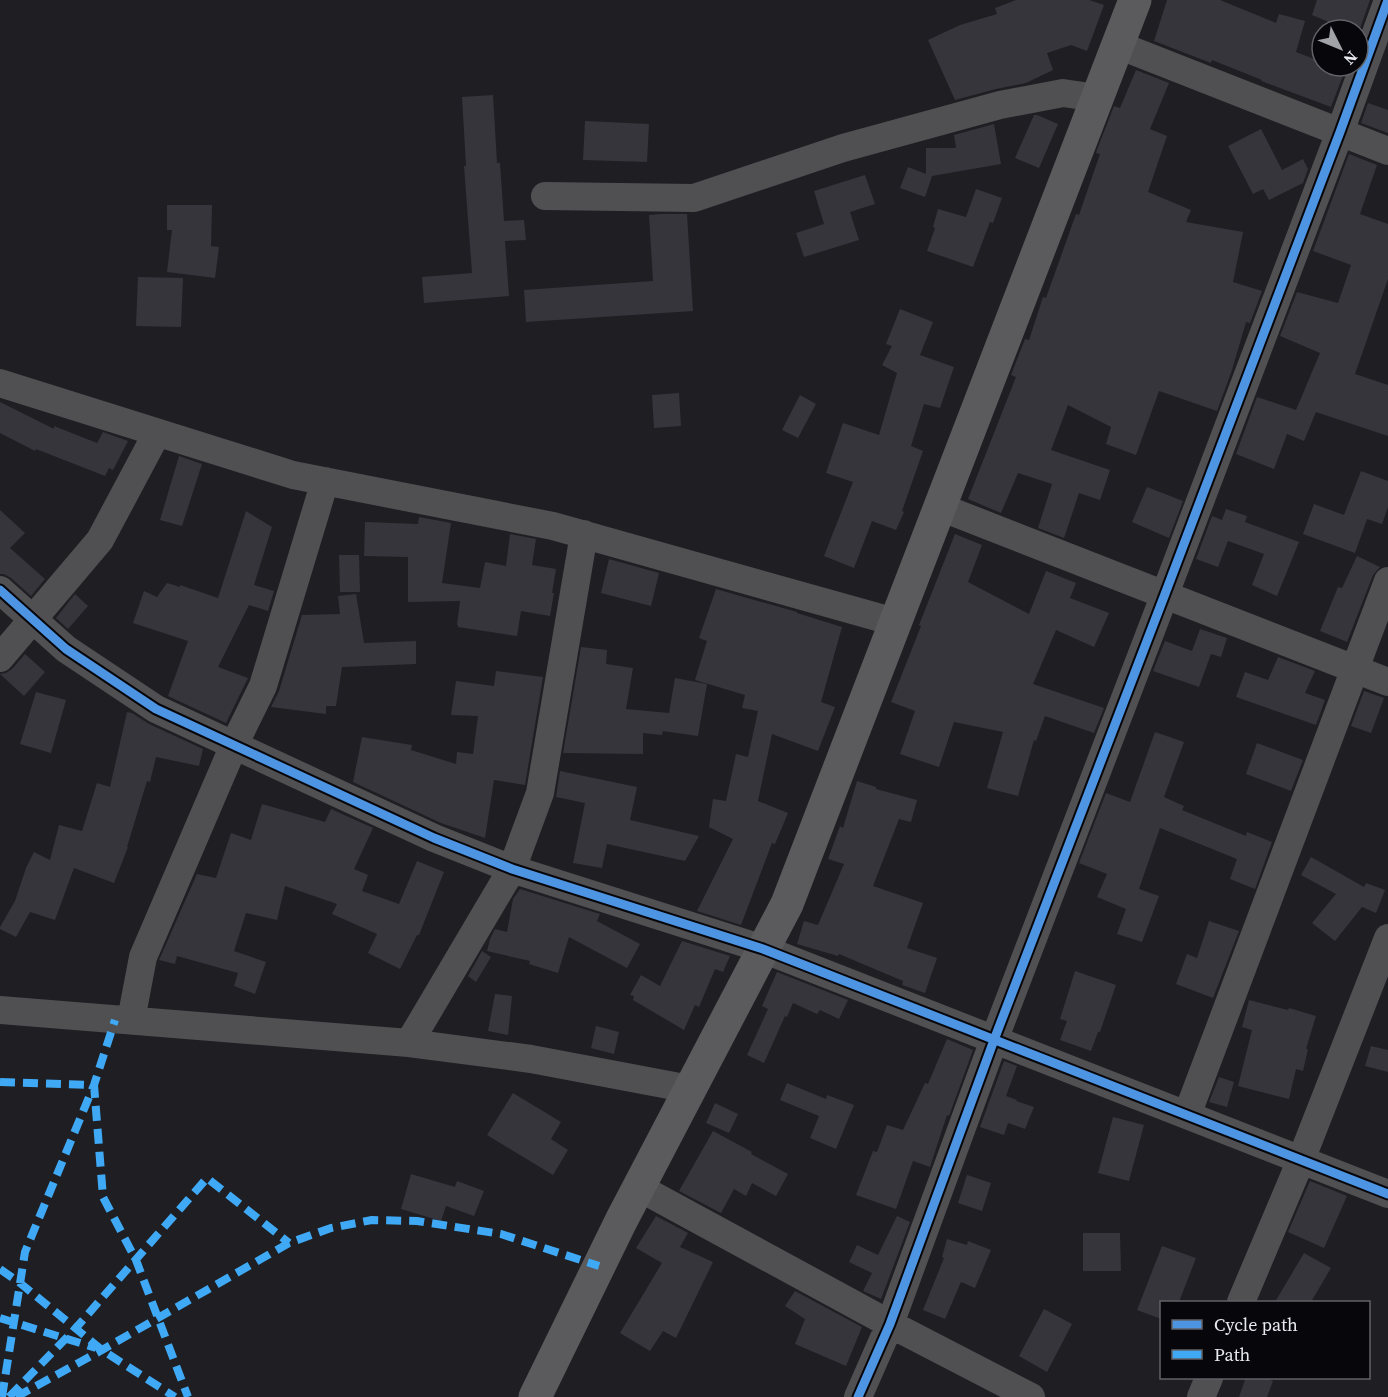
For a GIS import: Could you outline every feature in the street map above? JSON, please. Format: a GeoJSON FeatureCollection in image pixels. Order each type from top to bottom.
{"type":"FeatureCollection","features":[{"type":"Feature","properties":{"kind":"main road"},"geometry":{"type":"LineString","coordinates":[[535,1397],[638,1187],[787,904],[1135,0]]}},
{"type":"Feature","properties":{"kind":"street"},"geometry":{"type":"LineString","coordinates":[[858,1397],[890,1324],[994,1040],[1165,594],[1388,0]]}},
{"type":"Feature","properties":{"kind":"street"},"geometry":{"type":"LineString","coordinates":[[1118,45],[1388,151]]}},
{"type":"Feature","properties":{"kind":"street"},"geometry":{"type":"LineString","coordinates":[[545,196],[694,198],[843,148],[1000,105],[1063,93],[1098,98]]}},
{"type":"Feature","properties":{"kind":"street"},"geometry":{"type":"LineString","coordinates":[[0,383],[292,475],[553,526],[896,622]]}},
{"type":"Feature","properties":{"kind":"street"},"geometry":{"type":"LineString","coordinates":[[0,658],[100,540],[157,433]]}},
{"type":"Feature","properties":{"kind":"street"},"geometry":{"type":"LineString","coordinates":[[131,1020],[143,957],[234,745],[263,687],[325,481]]}},
{"type":"Feature","properties":{"kind":"street"},"geometry":{"type":"LineString","coordinates":[[940,507],[1388,682]]}},
{"type":"Feature","properties":{"kind":"street"},"geometry":{"type":"LineString","coordinates":[[409,1043],[512,869],[540,793],[584,534]]}},
{"type":"Feature","properties":{"kind":"street"},"geometry":{"type":"LineString","coordinates":[[1187,1115],[1388,581]]}},
{"type":"Feature","properties":{"kind":"street"},"geometry":{"type":"LineString","coordinates":[[0,590],[66,649],[156,709],[435,838],[512,869],[763,948],[1388,1194]]}},
{"type":"Feature","properties":{"kind":"street"},"geometry":{"type":"LineString","coordinates":[[1241,1301],[1301,1160],[1388,938]]}},
{"type":"Feature","properties":{"kind":"street"},"geometry":{"type":"LineString","coordinates":[[0,1010],[409,1043],[531,1059],[690,1089]]}},
{"type":"Feature","properties":{"kind":"street"},"geometry":{"type":"LineString","coordinates":[[638,1187],[890,1324],[1031,1397]]}},
{"type":"Feature","properties":{"kind":"street"},"geometry":{"type":"LineString","coordinates":[[1201,1397],[1208,1379]]}},
{"type":"Feature","properties":{"kind":"building"},"geometry":{"type":"Polygon","coordinates":[[[1016,0],[1089,0],[1104,5],[1087,51],[1071,45],[1047,53],[1053,70],[1026,83],[955,100],[928,40],[960,25],[997,14],[995,8],[1016,0]]]}},
{"type":"Feature","properties":{"kind":"building"},"geometry":{"type":"Polygon","coordinates":[[[1167,0],[1220,0],[1276,23],[1279,14],[1305,21],[1296,52],[1310,57],[1310,78],[1342,78],[1331,107],[1212,60],[1211,63],[1154,41],[1167,0]]]}},
{"type":"Feature","properties":{"kind":"building"},"geometry":{"type":"Polygon","coordinates":[[[1317,0],[1370,0],[1364,18],[1319,18],[1312,15],[1317,0]]]}},
{"type":"Feature","properties":{"kind":"building"},"geometry":{"type":"Polygon","coordinates":[[[1136,70],[1169,83],[1150,129],[1167,136],[1148,192],[1191,210],[1186,222],[1243,232],[1233,282],[1262,291],[1250,323],[1246,322],[1217,411],[1159,391],[1136,455],[1106,444],[1111,427],[1068,405],[1051,450],[1110,470],[1100,500],[1079,493],[1064,538],[1038,528],[1052,484],[1018,473],[1001,513],[968,499],[1016,377],[1011,375],[1025,339],[1029,340],[1043,297],[1046,298],[1076,214],[1079,215],[1100,154],[1096,153],[1114,106],[1120,108],[1136,70]]]}},
{"type":"Feature","properties":{"kind":"building"},"geometry":{"type":"Polygon","coordinates":[[[493,95],[497,163],[500,163],[504,221],[524,220],[526,240],[505,241],[509,296],[424,303],[422,277],[472,273],[464,166],[466,166],[462,97],[493,95]]]}},
{"type":"Feature","properties":{"kind":"building"},"geometry":{"type":"Polygon","coordinates":[[[1368,103],[1388,110],[1388,133],[1361,123],[1368,103]]]}},
{"type":"Feature","properties":{"kind":"building"},"geometry":{"type":"Polygon","coordinates":[[[1034,115],[1058,124],[1039,168],[1015,158],[1034,115]]]}},
{"type":"Feature","properties":{"kind":"building"},"geometry":{"type":"Polygon","coordinates":[[[585,121],[649,124],[647,162],[583,160],[585,121]]]}},
{"type":"Feature","properties":{"kind":"building"},"geometry":{"type":"Polygon","coordinates":[[[994,124],[1001,164],[932,176],[925,197],[900,188],[908,167],[926,174],[926,148],[956,148],[954,135],[994,124]]]}},
{"type":"Feature","properties":{"kind":"building"},"geometry":{"type":"Polygon","coordinates":[[[1261,129],[1282,170],[1303,159],[1308,169],[1303,183],[1269,200],[1263,189],[1253,194],[1228,146],[1261,129]]]}},
{"type":"Feature","properties":{"kind":"building"},"geometry":{"type":"Polygon","coordinates":[[[1349,154],[1377,165],[1360,214],[1388,224],[1388,279],[1355,374],[1388,385],[1388,436],[1316,412],[1304,441],[1287,434],[1274,469],[1236,454],[1257,397],[1296,410],[1320,353],[1280,336],[1297,292],[1338,303],[1351,265],[1313,251],[1349,154]]]}},
{"type":"Feature","properties":{"kind":"building"},"geometry":{"type":"Polygon","coordinates":[[[865,175],[875,204],[850,212],[859,240],[804,257],[796,233],[824,224],[814,191],[865,175]]]}},
{"type":"Feature","properties":{"kind":"building"},"geometry":{"type":"Polygon","coordinates":[[[976,189],[1002,198],[973,267],[927,251],[935,228],[933,227],[938,209],[966,217],[976,189]]]}},
{"type":"Feature","properties":{"kind":"building"},"geometry":{"type":"Polygon","coordinates":[[[167,205],[212,205],[211,246],[219,247],[215,278],[167,272],[172,230],[167,230],[167,205]]]}},
{"type":"Feature","properties":{"kind":"building"},"geometry":{"type":"Polygon","coordinates":[[[687,214],[693,311],[526,322],[524,290],[653,281],[649,215],[687,214]]]}},
{"type":"Feature","properties":{"kind":"building"},"geometry":{"type":"Polygon","coordinates":[[[138,277],[183,278],[181,327],[136,326],[138,277]]]}},
{"type":"Feature","properties":{"kind":"building"},"geometry":{"type":"Polygon","coordinates":[[[900,309],[933,322],[920,355],[954,367],[940,408],[924,404],[911,446],[923,451],[896,530],[872,521],[854,568],[824,556],[853,482],[826,473],[843,423],[879,435],[897,373],[882,365],[892,346],[886,344],[900,309]]]}},
{"type":"Feature","properties":{"kind":"building"},"geometry":{"type":"Polygon","coordinates":[[[679,393],[681,426],[654,428],[652,395],[679,393]]]}},
{"type":"Feature","properties":{"kind":"building"},"geometry":{"type":"Polygon","coordinates":[[[800,395],[816,404],[798,438],[782,430],[800,395]]]}},
{"type":"Feature","properties":{"kind":"building"},"geometry":{"type":"Polygon","coordinates":[[[0,402],[54,429],[54,426],[97,443],[103,432],[128,441],[113,470],[109,468],[105,476],[36,449],[35,451],[0,433],[0,402]]]}},
{"type":"Feature","properties":{"kind":"building"},"geometry":{"type":"Polygon","coordinates":[[[179,456],[202,464],[182,526],[160,520],[179,456]]]}},
{"type":"Feature","properties":{"kind":"building"},"geometry":{"type":"Polygon","coordinates":[[[1361,471],[1388,481],[1388,507],[1382,524],[1367,519],[1355,553],[1303,534],[1314,504],[1344,515],[1361,471]]]}},
{"type":"Feature","properties":{"kind":"building"},"geometry":{"type":"Polygon","coordinates":[[[1147,487],[1183,501],[1169,538],[1132,522],[1147,487]]]}},
{"type":"Feature","properties":{"kind":"building"},"geometry":{"type":"Polygon","coordinates":[[[1226,509],[1247,516],[1245,522],[1299,542],[1277,596],[1252,585],[1264,554],[1228,541],[1218,567],[1196,559],[1212,516],[1222,520],[1226,509]]]}},
{"type":"Feature","properties":{"kind":"building"},"geometry":{"type":"Polygon","coordinates":[[[0,510],[25,533],[10,548],[45,579],[31,596],[11,578],[0,574],[0,510]]]}},
{"type":"Feature","properties":{"kind":"building"},"geometry":{"type":"Polygon","coordinates":[[[246,511],[272,527],[254,585],[274,591],[268,611],[249,605],[218,667],[248,678],[226,723],[168,696],[188,641],[133,623],[144,591],[157,597],[167,583],[218,598],[246,511]]]}},
{"type":"Feature","properties":{"kind":"building"},"geometry":{"type":"Polygon","coordinates":[[[419,517],[451,523],[442,583],[480,588],[485,562],[506,566],[510,534],[536,539],[532,565],[556,569],[550,616],[521,611],[517,636],[458,627],[460,601],[408,602],[408,557],[364,556],[365,522],[418,524],[419,517]]]}},
{"type":"Feature","properties":{"kind":"building"},"geometry":{"type":"Polygon","coordinates":[[[955,534],[982,545],[968,582],[1029,614],[1046,571],[1076,583],[1070,598],[1109,613],[1094,647],[1056,630],[1033,684],[1104,708],[1094,733],[1045,716],[1036,741],[1034,740],[1018,796],[987,788],[1003,732],[954,722],[939,767],[900,754],[915,711],[891,702],[955,534]]]}},
{"type":"Feature","properties":{"kind":"building"},"geometry":{"type":"Polygon","coordinates":[[[339,555],[359,555],[360,592],[340,592],[339,555]]]}},
{"type":"Feature","properties":{"kind":"building"},"geometry":{"type":"Polygon","coordinates":[[[1357,556],[1380,567],[1373,575],[1347,642],[1320,631],[1338,587],[1342,588],[1357,556]]]}},
{"type":"Feature","properties":{"kind":"building"},"geometry":{"type":"Polygon","coordinates":[[[609,559],[659,573],[651,606],[601,593],[609,559]]]}},
{"type":"Feature","properties":{"kind":"building"},"geometry":{"type":"Polygon","coordinates":[[[716,589],[842,627],[821,702],[835,707],[818,751],[772,734],[758,801],[788,813],[775,844],[772,843],[741,925],[697,911],[733,839],[709,827],[713,799],[726,801],[736,754],[748,757],[758,711],[742,708],[745,695],[695,680],[707,641],[699,638],[716,589]]]}},
{"type":"Feature","properties":{"kind":"building"},"geometry":{"type":"Polygon","coordinates":[[[75,594],[88,606],[68,629],[56,618],[75,594]]]}},
{"type":"Feature","properties":{"kind":"building"},"geometry":{"type":"Polygon","coordinates":[[[356,594],[364,643],[416,641],[416,664],[342,667],[336,706],[326,706],[326,714],[271,707],[279,691],[302,615],[340,614],[338,596],[356,594]]]}},
{"type":"Feature","properties":{"kind":"building"},"geometry":{"type":"Polygon","coordinates":[[[1200,629],[1227,638],[1221,657],[1211,654],[1199,687],[1153,671],[1165,641],[1192,651],[1200,629]]]}},
{"type":"Feature","properties":{"kind":"building"},"geometry":{"type":"Polygon","coordinates":[[[581,647],[607,650],[606,664],[633,668],[626,709],[669,713],[675,678],[707,684],[698,736],[663,731],[662,735],[643,733],[643,754],[563,753],[581,647]]]}},
{"type":"Feature","properties":{"kind":"building"},"geometry":{"type":"Polygon","coordinates":[[[25,654],[45,672],[24,696],[0,674],[12,669],[25,654]]]}},
{"type":"Feature","properties":{"kind":"building"},"geometry":{"type":"Polygon","coordinates":[[[1278,657],[1315,671],[1305,693],[1325,700],[1316,725],[1236,697],[1245,672],[1268,680],[1278,657]]]}},
{"type":"Feature","properties":{"kind":"building"},"geometry":{"type":"Polygon","coordinates":[[[496,671],[543,677],[525,785],[494,780],[485,838],[441,823],[353,782],[362,737],[412,745],[411,750],[456,764],[457,752],[473,754],[478,716],[451,715],[456,681],[494,686],[496,671]]]}},
{"type":"Feature","properties":{"kind":"building"},"geometry":{"type":"Polygon","coordinates":[[[1364,691],[1384,698],[1371,733],[1351,726],[1364,691]]]}},
{"type":"Feature","properties":{"kind":"building"},"geometry":{"type":"Polygon","coordinates":[[[36,692],[66,700],[51,753],[20,744],[36,692]]]}},
{"type":"Feature","properties":{"kind":"building"},"geometry":{"type":"Polygon","coordinates":[[[127,712],[203,749],[199,766],[156,757],[150,782],[147,781],[128,847],[114,883],[74,868],[55,920],[30,912],[16,937],[0,929],[15,901],[34,852],[50,860],[59,825],[82,831],[97,783],[110,787],[127,712]]]}},
{"type":"Feature","properties":{"kind":"building"},"geometry":{"type":"Polygon","coordinates":[[[1155,732],[1184,742],[1164,797],[1184,806],[1182,810],[1246,836],[1247,832],[1272,842],[1255,889],[1230,879],[1237,859],[1160,828],[1139,889],[1159,896],[1142,942],[1117,934],[1126,909],[1097,897],[1107,874],[1079,863],[1106,793],[1130,802],[1155,732]]]}},
{"type":"Feature","properties":{"kind":"building"},"geometry":{"type":"Polygon","coordinates":[[[1257,743],[1303,760],[1291,791],[1246,774],[1257,743]]]}},
{"type":"Feature","properties":{"kind":"building"},"geometry":{"type":"Polygon","coordinates":[[[560,771],[637,787],[630,820],[699,836],[685,861],[607,844],[602,868],[573,863],[585,803],[556,797],[560,771]]]}},
{"type":"Feature","properties":{"kind":"building"},"geometry":{"type":"Polygon","coordinates":[[[857,781],[876,787],[876,789],[917,800],[911,822],[899,819],[873,886],[923,903],[907,948],[937,958],[925,993],[902,985],[903,981],[839,954],[838,956],[797,944],[804,921],[818,925],[844,864],[828,859],[840,826],[843,828],[857,781]]]}},
{"type":"Feature","properties":{"kind":"building"},"geometry":{"type":"Polygon","coordinates":[[[262,804],[325,822],[331,809],[373,828],[354,869],[368,875],[362,891],[399,904],[417,861],[444,872],[419,935],[400,969],[368,953],[377,934],[332,914],[337,904],[285,886],[277,920],[246,913],[234,951],[266,962],[255,994],[234,986],[238,973],[177,956],[175,964],[159,960],[197,874],[216,878],[231,833],[251,840],[262,804]]]}},
{"type":"Feature","properties":{"kind":"building"},"geometry":{"type":"Polygon","coordinates":[[[1311,857],[1364,887],[1366,883],[1385,890],[1376,913],[1362,907],[1335,941],[1312,923],[1336,894],[1301,875],[1311,857]]]}},
{"type":"Feature","properties":{"kind":"building"},"geometry":{"type":"Polygon","coordinates":[[[520,889],[600,914],[597,921],[640,944],[627,968],[569,937],[558,973],[529,964],[530,961],[487,951],[495,929],[507,932],[513,899],[520,889]]]}},
{"type":"Feature","properties":{"kind":"building"},"geometry":{"type":"Polygon","coordinates":[[[1209,921],[1239,931],[1213,998],[1176,984],[1187,954],[1197,958],[1209,921]]]}},
{"type":"Feature","properties":{"kind":"building"},"geometry":{"type":"Polygon","coordinates":[[[682,941],[730,956],[723,972],[715,969],[699,1007],[695,1005],[684,1030],[633,1000],[634,996],[630,995],[641,975],[660,986],[682,941]]]}},
{"type":"Feature","properties":{"kind":"building"},"geometry":{"type":"Polygon","coordinates":[[[482,951],[491,957],[476,982],[468,976],[482,951]]]}},
{"type":"Feature","properties":{"kind":"building"},"geometry":{"type":"Polygon","coordinates":[[[1075,971],[1116,985],[1091,1051],[1060,1040],[1067,1021],[1060,1019],[1075,971]]]}},
{"type":"Feature","properties":{"kind":"building"},"geometry":{"type":"Polygon","coordinates":[[[777,972],[848,1000],[839,1019],[820,1010],[817,1014],[793,1003],[764,1063],[747,1055],[768,1009],[762,1006],[777,972]]]}},
{"type":"Feature","properties":{"kind":"building"},"geometry":{"type":"Polygon","coordinates":[[[495,994],[512,996],[508,1035],[488,1031],[495,994]]]}},
{"type":"Feature","properties":{"kind":"building"},"geometry":{"type":"Polygon","coordinates":[[[1249,1000],[1316,1016],[1306,1049],[1308,1049],[1303,1071],[1296,1069],[1289,1099],[1238,1086],[1252,1030],[1242,1027],[1249,1000]]]}},
{"type":"Feature","properties":{"kind":"building"},"geometry":{"type":"Polygon","coordinates":[[[596,1026],[619,1032],[614,1054],[591,1048],[596,1026]]]}},
{"type":"Feature","properties":{"kind":"building"},"geometry":{"type":"Polygon","coordinates":[[[947,1039],[973,1050],[949,1116],[947,1115],[930,1167],[913,1161],[896,1209],[856,1195],[873,1151],[877,1152],[887,1125],[903,1130],[925,1083],[928,1084],[947,1039]]]}},
{"type":"Feature","properties":{"kind":"building"},"geometry":{"type":"Polygon","coordinates":[[[1371,1046],[1388,1050],[1388,1072],[1365,1066],[1371,1046]]]}},
{"type":"Feature","properties":{"kind":"building"},"geometry":{"type":"Polygon","coordinates":[[[1004,1061],[1017,1066],[1006,1096],[1034,1107],[1025,1129],[1008,1123],[1004,1135],[980,1127],[1004,1061]]]}},
{"type":"Feature","properties":{"kind":"building"},"geometry":{"type":"Polygon","coordinates":[[[1219,1077],[1234,1082],[1227,1107],[1209,1102],[1219,1077]]]}},
{"type":"Feature","properties":{"kind":"building"},"geometry":{"type":"Polygon","coordinates":[[[787,1083],[826,1099],[827,1095],[854,1105],[836,1149],[810,1138],[819,1116],[780,1100],[787,1083]]]}},
{"type":"Feature","properties":{"kind":"building"},"geometry":{"type":"Polygon","coordinates":[[[513,1093],[561,1122],[551,1139],[568,1150],[553,1175],[487,1135],[513,1093]]]}},
{"type":"Feature","properties":{"kind":"building"},"geometry":{"type":"Polygon","coordinates":[[[715,1103],[738,1114],[729,1133],[706,1123],[715,1103]]]}},
{"type":"Feature","properties":{"kind":"building"},"geometry":{"type":"Polygon","coordinates":[[[1113,1117],[1144,1125],[1129,1181],[1098,1173],[1113,1117]]]}},
{"type":"Feature","properties":{"kind":"building"},"geometry":{"type":"Polygon","coordinates":[[[713,1131],[788,1174],[776,1196],[752,1183],[746,1196],[734,1189],[721,1213],[679,1191],[713,1131]]]}},
{"type":"Feature","properties":{"kind":"building"},"geometry":{"type":"Polygon","coordinates":[[[411,1174],[455,1187],[457,1181],[484,1191],[474,1216],[446,1206],[441,1221],[401,1209],[411,1174]]]}},
{"type":"Feature","properties":{"kind":"building"},"geometry":{"type":"Polygon","coordinates":[[[967,1175],[991,1183],[982,1211],[958,1203],[967,1175]]]}},
{"type":"Feature","properties":{"kind":"building"},"geometry":{"type":"Polygon","coordinates":[[[1310,1181],[1347,1196],[1324,1248],[1288,1232],[1310,1181]]]}},
{"type":"Feature","properties":{"kind":"building"},"geometry":{"type":"Polygon","coordinates":[[[656,1216],[688,1233],[680,1247],[713,1262],[676,1338],[663,1331],[650,1351],[620,1333],[662,1263],[636,1248],[656,1216]]]}},
{"type":"Feature","properties":{"kind":"building"},"geometry":{"type":"Polygon","coordinates":[[[897,1216],[910,1222],[881,1299],[863,1291],[872,1273],[849,1262],[857,1245],[878,1255],[897,1216]]]}},
{"type":"Feature","properties":{"kind":"building"},"geometry":{"type":"Polygon","coordinates":[[[1083,1233],[1120,1233],[1121,1271],[1083,1271],[1083,1233]]]}},
{"type":"Feature","properties":{"kind":"building"},"geometry":{"type":"Polygon","coordinates":[[[947,1239],[967,1245],[968,1241],[991,1250],[975,1288],[961,1282],[945,1319],[923,1310],[944,1258],[942,1257],[947,1239]]]}},
{"type":"Feature","properties":{"kind":"building"},"geometry":{"type":"Polygon","coordinates":[[[1162,1246],[1196,1258],[1179,1301],[1160,1301],[1160,1319],[1137,1310],[1162,1246]]]}},
{"type":"Feature","properties":{"kind":"building"},"geometry":{"type":"Polygon","coordinates":[[[1304,1253],[1331,1268],[1312,1301],[1276,1301],[1304,1253]]]}},
{"type":"Feature","properties":{"kind":"building"},"geometry":{"type":"Polygon","coordinates":[[[795,1291],[862,1327],[846,1366],[795,1344],[805,1319],[785,1306],[795,1291]]]}},
{"type":"Feature","properties":{"kind":"building"},"geometry":{"type":"Polygon","coordinates":[[[1044,1309],[1072,1324],[1047,1372],[1019,1356],[1044,1309]]]}},
{"type":"Feature","properties":{"kind":"building"},"geometry":{"type":"Polygon","coordinates":[[[1245,1379],[1273,1381],[1267,1397],[1239,1397],[1245,1379]]]}},
{"type":"Feature","properties":{"kind":"marked path"},"geometry":{"type":"LineString","coordinates":[[2,1397],[25,1252],[94,1085],[115,1020]]}},
{"type":"Feature","properties":{"kind":"marked path"},"geometry":{"type":"LineString","coordinates":[[0,1082],[94,1085],[103,1197],[136,1260],[188,1397]]}},
{"type":"Feature","properties":{"kind":"marked path"},"geometry":{"type":"LineString","coordinates":[[9,1397],[75,1329],[207,1178],[289,1243]]}},
{"type":"Feature","properties":{"kind":"marked path"},"geometry":{"type":"LineString","coordinates":[[16,1397],[289,1243],[331,1228],[372,1220],[417,1221],[501,1234],[599,1266]]}},
{"type":"Feature","properties":{"kind":"marked path"},"geometry":{"type":"LineString","coordinates":[[0,1269],[102,1350],[175,1397]]}},
{"type":"Feature","properties":{"kind":"marked path"},"geometry":{"type":"LineString","coordinates":[[0,1318],[96,1348]]}},
{"type":"Feature","properties":{"kind":"cycle path"},"geometry":{"type":"LineString","coordinates":[[858,1397],[890,1324],[994,1040],[1165,594],[1388,0]]}},
{"type":"Feature","properties":{"kind":"cycle path"},"geometry":{"type":"LineString","coordinates":[[0,590],[66,649],[156,709],[434,838],[512,869],[763,949],[1388,1194]]}}]}
